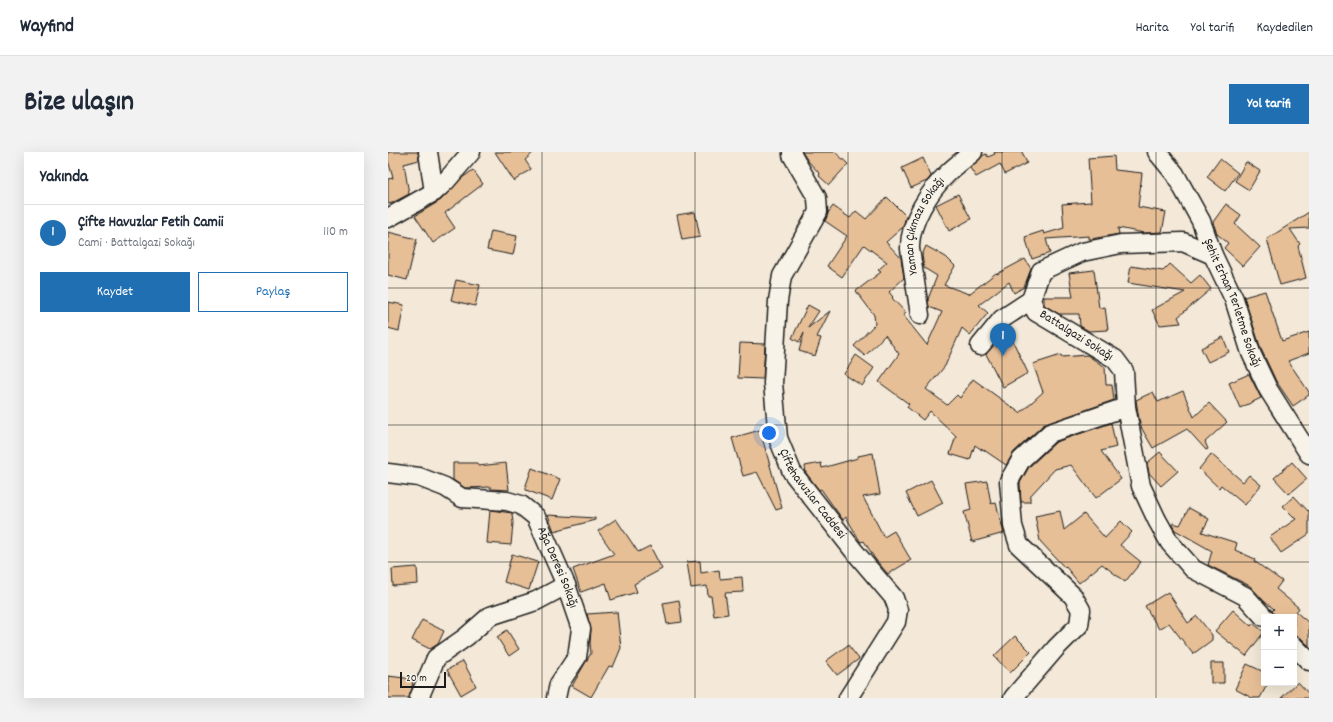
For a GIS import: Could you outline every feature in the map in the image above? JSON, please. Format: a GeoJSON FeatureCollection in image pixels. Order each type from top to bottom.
{"type":"FeatureCollection","features":[{"type":"Feature","properties":{"kind":"street"},"geometry":{"type":"LineString","coordinates":[[428,152],[434,192]]}},
{"type":"Feature","properties":{"kind":"street"},"geometry":{"type":"LineString","coordinates":[[388,218],[434,192],[446,181],[471,152]]}},
{"type":"Feature","properties":{"kind":"street","name":"Çiftehavuzlar Caddesi"},"geometry":{"type":"LineString","coordinates":[[792,152],[792,155],[817,198],[818,212],[782,276],[778,301],[773,383],[778,438],[792,472],[854,551],[894,598],[898,610],[896,622],[848,698]]}},
{"type":"Feature","properties":{"kind":"street","name":"Yaman Çıkmazı Sokağı"},"geometry":{"type":"LineString","coordinates":[[920,315],[909,242],[925,200],[948,173],[973,152]]}},
{"type":"Feature","properties":{"kind":"street","name":"Şehit Erhan Terletme Sokağı"},"geometry":{"type":"LineString","coordinates":[[1157,152],[1175,174],[1201,221],[1213,255],[1234,299],[1251,353],[1268,388],[1309,454]]}},
{"type":"Feature","properties":{"kind":"street","name":"Battalgazi Sokağı"},"geometry":{"type":"LineString","coordinates":[[1126,407],[1124,371],[1115,358],[1036,312],[1031,300],[1041,272],[1082,252],[1121,244],[1183,242],[1213,255]]}},
{"type":"Feature","properties":{"kind":"street"},"geometry":{"type":"LineString","coordinates":[[980,346],[1002,318],[1031,300]]}},
{"type":"Feature","properties":{"kind":"street"},"geometry":{"type":"LineString","coordinates":[[1013,698],[1056,648],[1079,625],[1081,610],[1073,596],[1019,545],[1013,526],[1008,481],[1021,460],[1050,433],[1126,407],[1141,486],[1170,543],[1193,569],[1245,596],[1261,614]]}},
{"type":"Feature","properties":{"kind":"street","name":"Ağa Deresi Sokağı"},"geometry":{"type":"LineString","coordinates":[[388,473],[419,477],[445,487],[462,498],[507,501],[522,505],[536,517],[566,585],[581,629],[577,657],[559,684],[556,698]]}},
{"type":"Feature","properties":{"kind":"street"},"geometry":{"type":"LineString","coordinates":[[419,698],[436,658],[466,637],[490,616],[536,601],[566,585]]}},
{"type":"Feature","properties":{"kind":"street"},"geometry":{"type":"LineString","coordinates":[[1297,649],[1309,661]]}},
{"type":"Feature","properties":{"kind":"building"},"geometry":{"type":"Polygon","coordinates":[[[388,152],[418,152],[419,160],[404,164],[409,194],[388,204],[388,179],[393,178],[388,160],[388,152]]]}},
{"type":"Feature","properties":{"kind":"building"},"geometry":{"type":"Polygon","coordinates":[[[495,152],[534,152],[525,160],[531,169],[514,181],[495,152]]]}},
{"type":"Feature","properties":{"kind":"building"},"geometry":{"type":"Polygon","coordinates":[[[802,152],[835,152],[848,164],[829,185],[819,176],[820,174],[802,152]]]}},
{"type":"Feature","properties":{"kind":"building"},"geometry":{"type":"Polygon","coordinates":[[[994,152],[1022,152],[1027,163],[1005,174],[1000,164],[976,177],[970,168],[982,156],[986,154],[988,157],[995,154],[994,152]]]}},
{"type":"Feature","properties":{"kind":"building"},"geometry":{"type":"Polygon","coordinates":[[[1114,156],[1115,170],[1142,173],[1138,207],[1166,212],[1162,232],[1144,233],[1118,228],[1119,234],[1091,239],[1089,239],[1089,236],[1046,239],[1050,253],[1032,259],[1025,237],[1043,231],[1044,234],[1064,228],[1062,204],[1091,202],[1088,158],[1114,156]]]}},
{"type":"Feature","properties":{"kind":"building"},"geometry":{"type":"Polygon","coordinates":[[[923,158],[931,176],[927,181],[911,188],[902,168],[923,158]]]}},
{"type":"Feature","properties":{"kind":"building"},"geometry":{"type":"Polygon","coordinates":[[[1220,159],[1238,173],[1225,191],[1207,177],[1220,159]]]}},
{"type":"Feature","properties":{"kind":"building"},"geometry":{"type":"Polygon","coordinates":[[[1246,162],[1260,171],[1249,190],[1235,181],[1246,162]]]}},
{"type":"Feature","properties":{"kind":"building"},"geometry":{"type":"Polygon","coordinates":[[[473,170],[483,184],[445,213],[455,228],[433,243],[415,216],[441,200],[462,178],[473,170]]]}},
{"type":"Feature","properties":{"kind":"building"},"geometry":{"type":"Polygon","coordinates":[[[958,194],[971,219],[949,231],[936,205],[958,194]]]}},
{"type":"Feature","properties":{"kind":"building"},"geometry":{"type":"Polygon","coordinates":[[[887,197],[906,216],[903,227],[886,242],[901,258],[904,278],[889,292],[893,297],[892,298],[906,313],[903,315],[927,345],[942,312],[929,307],[928,299],[937,276],[924,268],[922,255],[926,246],[946,257],[955,266],[944,285],[969,294],[996,273],[997,274],[1025,259],[1031,269],[1024,287],[1014,293],[1009,282],[979,305],[988,313],[970,335],[962,328],[945,366],[926,389],[947,405],[957,395],[960,398],[973,379],[1020,413],[1043,392],[1033,364],[1061,355],[1062,357],[1087,355],[1105,367],[1106,385],[1112,385],[1114,400],[1043,425],[1014,452],[1006,465],[975,445],[970,460],[950,454],[956,436],[930,411],[923,420],[907,407],[909,404],[879,382],[899,354],[885,335],[865,356],[854,346],[875,324],[874,315],[856,291],[881,272],[878,270],[887,262],[864,245],[842,277],[827,266],[847,236],[825,221],[833,206],[850,218],[856,211],[866,219],[887,197]]]}},
{"type":"Feature","properties":{"kind":"building"},"geometry":{"type":"Polygon","coordinates":[[[1226,204],[1241,215],[1235,224],[1260,247],[1243,266],[1224,248],[1228,243],[1217,234],[1213,222],[1226,204]]]}},
{"type":"Feature","properties":{"kind":"building"},"geometry":{"type":"Polygon","coordinates":[[[695,212],[700,237],[682,240],[677,215],[695,212]]]}},
{"type":"Feature","properties":{"kind":"building"},"geometry":{"type":"Polygon","coordinates":[[[1309,212],[1309,228],[1290,229],[1300,244],[1298,246],[1306,278],[1280,285],[1267,239],[1309,212]]]}},
{"type":"Feature","properties":{"kind":"building"},"geometry":{"type":"Polygon","coordinates":[[[491,231],[517,236],[513,255],[487,250],[491,231]]]}},
{"type":"Feature","properties":{"kind":"building"},"geometry":{"type":"Polygon","coordinates":[[[388,232],[417,239],[407,280],[388,275],[388,232]]]}},
{"type":"Feature","properties":{"kind":"building"},"geometry":{"type":"Polygon","coordinates":[[[1170,264],[1191,283],[1200,275],[1211,289],[1178,317],[1181,323],[1160,325],[1152,310],[1185,292],[1128,283],[1131,266],[1163,271],[1170,264]]]}},
{"type":"Feature","properties":{"kind":"building"},"geometry":{"type":"Polygon","coordinates":[[[1094,270],[1099,308],[1105,307],[1108,330],[1089,331],[1080,326],[1079,314],[1059,314],[1044,305],[1044,297],[1073,297],[1069,273],[1094,270]]]}},
{"type":"Feature","properties":{"kind":"building"},"geometry":{"type":"Polygon","coordinates":[[[456,280],[480,285],[475,306],[451,300],[456,280]]]}},
{"type":"Feature","properties":{"kind":"building"},"geometry":{"type":"Polygon","coordinates":[[[1265,291],[1282,341],[1309,332],[1309,353],[1288,361],[1309,392],[1309,395],[1293,406],[1276,381],[1261,349],[1244,297],[1265,291]]]}},
{"type":"Feature","properties":{"kind":"building"},"geometry":{"type":"Polygon","coordinates":[[[388,302],[404,305],[399,331],[388,328],[388,302]]]}},
{"type":"Feature","properties":{"kind":"building"},"geometry":{"type":"Polygon","coordinates":[[[808,305],[819,311],[808,328],[830,311],[817,337],[821,338],[815,356],[799,351],[804,333],[799,342],[792,338],[808,305]]]}},
{"type":"Feature","properties":{"kind":"building"},"geometry":{"type":"Polygon","coordinates":[[[1009,333],[1028,373],[1003,387],[986,354],[1001,337],[1009,333]]]}},
{"type":"Feature","properties":{"kind":"building"},"geometry":{"type":"Polygon","coordinates":[[[1223,337],[1229,352],[1208,362],[1201,348],[1223,337]]]}},
{"type":"Feature","properties":{"kind":"building"},"geometry":{"type":"Polygon","coordinates":[[[740,343],[765,344],[763,379],[738,378],[740,343]]]}},
{"type":"Feature","properties":{"kind":"building"},"geometry":{"type":"Polygon","coordinates":[[[856,355],[874,368],[862,386],[844,374],[856,355]]]}},
{"type":"Feature","properties":{"kind":"building"},"geometry":{"type":"Polygon","coordinates":[[[1249,374],[1261,398],[1240,408],[1229,383],[1249,374]]]}},
{"type":"Feature","properties":{"kind":"building"},"geometry":{"type":"Polygon","coordinates":[[[1183,391],[1194,417],[1209,403],[1227,422],[1205,442],[1208,449],[1206,450],[1187,429],[1153,448],[1142,429],[1136,400],[1153,392],[1158,402],[1183,391]]]}},
{"type":"Feature","properties":{"kind":"building"},"geometry":{"type":"Polygon","coordinates":[[[1111,423],[1116,447],[1101,451],[1121,479],[1096,498],[1071,465],[1055,469],[1030,496],[1030,502],[1021,502],[1020,483],[1029,467],[1056,442],[1111,423]]]}},
{"type":"Feature","properties":{"kind":"building"},"geometry":{"type":"Polygon","coordinates":[[[760,430],[782,508],[776,510],[757,472],[743,476],[732,438],[760,430]]]}},
{"type":"Feature","properties":{"kind":"building"},"geometry":{"type":"Polygon","coordinates":[[[1160,452],[1178,471],[1161,486],[1149,473],[1147,463],[1160,452]]]}},
{"type":"Feature","properties":{"kind":"building"},"geometry":{"type":"Polygon","coordinates":[[[873,453],[880,494],[863,497],[884,537],[894,531],[911,560],[888,574],[875,559],[864,541],[860,541],[846,517],[843,520],[821,489],[819,490],[806,473],[805,466],[821,463],[822,468],[858,458],[858,456],[873,453]]]}},
{"type":"Feature","properties":{"kind":"building"},"geometry":{"type":"Polygon","coordinates":[[[1211,454],[1243,482],[1249,475],[1261,485],[1245,505],[1221,485],[1219,488],[1199,469],[1211,454]]]}},
{"type":"Feature","properties":{"kind":"building"},"geometry":{"type":"Polygon","coordinates":[[[1292,462],[1307,479],[1289,494],[1274,478],[1292,462]]]}},
{"type":"Feature","properties":{"kind":"building"},"geometry":{"type":"Polygon","coordinates":[[[453,463],[478,463],[478,466],[506,463],[509,490],[491,489],[491,487],[465,488],[453,480],[453,463]]]}},
{"type":"Feature","properties":{"kind":"building"},"geometry":{"type":"Polygon","coordinates":[[[532,468],[560,479],[552,500],[526,490],[526,485],[532,468]]]}},
{"type":"Feature","properties":{"kind":"building"},"geometry":{"type":"Polygon","coordinates":[[[931,480],[943,503],[917,516],[906,493],[931,480]]]}},
{"type":"Feature","properties":{"kind":"building"},"geometry":{"type":"Polygon","coordinates":[[[987,481],[991,504],[996,503],[1004,533],[972,542],[964,512],[971,510],[966,484],[987,481]]]}},
{"type":"Feature","properties":{"kind":"building"},"geometry":{"type":"Polygon","coordinates":[[[1294,496],[1308,511],[1309,510],[1309,534],[1281,553],[1270,537],[1296,519],[1283,506],[1294,496]]]}},
{"type":"Feature","properties":{"kind":"building"},"geometry":{"type":"Polygon","coordinates":[[[1189,508],[1209,519],[1202,532],[1237,543],[1235,550],[1255,559],[1254,561],[1282,581],[1276,589],[1299,608],[1296,612],[1309,623],[1309,646],[1301,638],[1297,637],[1297,614],[1273,614],[1272,611],[1274,609],[1250,586],[1208,565],[1212,551],[1175,530],[1172,525],[1173,523],[1180,525],[1189,508]]]}},
{"type":"Feature","properties":{"kind":"building"},"geometry":{"type":"Polygon","coordinates":[[[490,510],[512,513],[513,523],[511,545],[487,543],[490,510]]]}},
{"type":"Feature","properties":{"kind":"building"},"geometry":{"type":"Polygon","coordinates":[[[1060,511],[1064,530],[1084,514],[1105,538],[1121,521],[1132,532],[1120,545],[1141,562],[1125,582],[1102,564],[1079,583],[1065,566],[1064,567],[1040,541],[1035,516],[1060,511]]]}},
{"type":"Feature","properties":{"kind":"building"},"geometry":{"type":"Polygon","coordinates":[[[548,515],[595,518],[595,520],[554,531],[548,515]]]}},
{"type":"Feature","properties":{"kind":"building"},"geometry":{"type":"Polygon","coordinates":[[[616,519],[638,552],[650,546],[662,569],[634,584],[637,592],[611,600],[606,583],[581,592],[573,569],[614,554],[598,531],[616,519]]]}},
{"type":"Feature","properties":{"kind":"building"},"geometry":{"type":"Polygon","coordinates":[[[512,554],[538,562],[529,590],[504,582],[512,554]]]}},
{"type":"Feature","properties":{"kind":"building"},"geometry":{"type":"Polygon","coordinates":[[[700,561],[701,573],[719,570],[720,579],[742,577],[743,592],[725,593],[728,614],[714,616],[711,596],[708,596],[707,586],[691,588],[687,562],[700,561]]]}},
{"type":"Feature","properties":{"kind":"building"},"geometry":{"type":"Polygon","coordinates":[[[417,567],[418,584],[393,586],[392,569],[417,567]]]}},
{"type":"Feature","properties":{"kind":"building"},"geometry":{"type":"Polygon","coordinates":[[[1168,592],[1188,623],[1197,616],[1212,635],[1212,640],[1193,654],[1169,623],[1159,629],[1145,606],[1168,592]]]}},
{"type":"Feature","properties":{"kind":"building"},"geometry":{"type":"Polygon","coordinates":[[[679,600],[682,622],[667,624],[663,603],[679,600]]]}},
{"type":"Feature","properties":{"kind":"building"},"geometry":{"type":"Polygon","coordinates":[[[1233,610],[1251,626],[1253,623],[1261,630],[1261,636],[1246,656],[1215,631],[1233,610]]]}},
{"type":"Feature","properties":{"kind":"building"},"geometry":{"type":"Polygon","coordinates":[[[617,612],[621,648],[613,667],[609,666],[591,697],[572,686],[591,653],[591,630],[587,614],[617,612]]]}},
{"type":"Feature","properties":{"kind":"building"},"geometry":{"type":"Polygon","coordinates":[[[422,620],[444,631],[438,644],[430,649],[412,640],[422,620]]]}},
{"type":"Feature","properties":{"kind":"building"},"geometry":{"type":"Polygon","coordinates":[[[507,630],[519,649],[509,656],[497,637],[507,630]]]}},
{"type":"Feature","properties":{"kind":"building"},"geometry":{"type":"Polygon","coordinates":[[[1015,636],[1031,652],[1010,673],[994,656],[1015,636]]]}},
{"type":"Feature","properties":{"kind":"building"},"geometry":{"type":"Polygon","coordinates":[[[848,645],[859,659],[837,675],[826,661],[848,645]]]}},
{"type":"Feature","properties":{"kind":"building"},"geometry":{"type":"Polygon","coordinates":[[[463,661],[476,686],[461,695],[447,670],[463,661]]]}},
{"type":"Feature","properties":{"kind":"building"},"geometry":{"type":"Polygon","coordinates":[[[1211,663],[1224,663],[1224,683],[1211,683],[1211,663]]]}},
{"type":"Feature","properties":{"kind":"building"},"geometry":{"type":"Polygon","coordinates":[[[1247,664],[1261,671],[1261,686],[1266,686],[1260,698],[1252,698],[1235,689],[1247,664]]]}},
{"type":"Feature","properties":{"kind":"building"},"geometry":{"type":"Polygon","coordinates":[[[388,676],[413,679],[409,698],[388,698],[388,676]]]}},
{"type":"Feature","properties":{"kind":"building"},"geometry":{"type":"Polygon","coordinates":[[[1298,682],[1309,694],[1309,698],[1281,698],[1294,686],[1297,686],[1298,682]]]}},
{"type":"Feature","properties":{"kind":"place","name":"Çifte Havuzlar Fetih Camii"},"geometry":{"type":"Point","coordinates":[1003,356]}}]}
